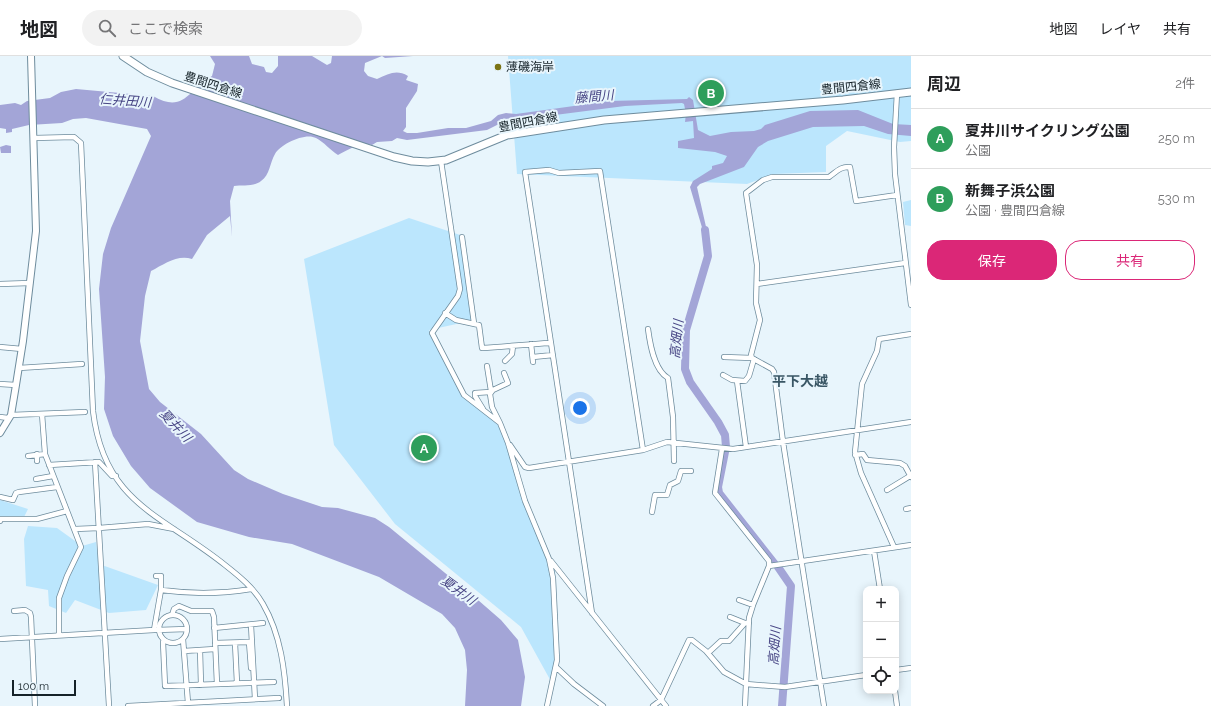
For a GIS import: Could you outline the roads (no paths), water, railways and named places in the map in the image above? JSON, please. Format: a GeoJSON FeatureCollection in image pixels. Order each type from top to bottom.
{"type":"FeatureCollection","features":[{"type":"Feature","properties":{"kind":"main road","name":"豊間四倉線"},"geometry":{"type":"LineString","coordinates":[[123,56],[147,72],[182,86],[379,152],[412,161],[441,160],[507,135],[604,120],[843,100],[911,92]]}},
{"type":"Feature","properties":{"kind":"street"},"geometry":{"type":"LineString","coordinates":[[0,433],[9,417],[16,385],[22,349],[36,231],[31,56]]}},
{"type":"Feature","properties":{"kind":"street"},"geometry":{"type":"LineString","coordinates":[[897,93],[894,160],[911,305]]}},
{"type":"Feature","properties":{"kind":"street"},"geometry":{"type":"LineString","coordinates":[[34,135],[74,137],[81,143],[93,411],[98,438],[116,476],[131,498],[146,511],[218,559],[251,589],[262,603],[274,627],[283,664],[287,706]]}},
{"type":"Feature","properties":{"kind":"street"},"geometry":{"type":"LineString","coordinates":[[441,160],[460,289],[458,296],[432,333],[461,392],[500,423]]}},
{"type":"Feature","properties":{"kind":"street"},"geometry":{"type":"LineString","coordinates":[[723,375],[737,381],[745,381],[749,376],[753,358],[751,352],[760,320],[756,307],[756,265],[746,193],[760,182],[776,177],[829,177],[835,171],[847,167],[850,168],[856,201],[897,195]]}},
{"type":"Feature","properties":{"kind":"street"},"geometry":{"type":"LineString","coordinates":[[592,613],[525,172],[549,170],[559,173],[600,171],[643,450]]}},
{"type":"Feature","properties":{"kind":"street"},"geometry":{"type":"LineString","coordinates":[[462,237],[474,323]]}},
{"type":"Feature","properties":{"kind":"street"},"geometry":{"type":"LineString","coordinates":[[757,284],[905,263]]}},
{"type":"Feature","properties":{"kind":"street"},"geometry":{"type":"LineString","coordinates":[[0,284],[30,283]]}},
{"type":"Feature","properties":{"kind":"street"},"geometry":{"type":"LineString","coordinates":[[445,313],[456,320],[474,323],[479,326],[482,348],[551,343]]}},
{"type":"Feature","properties":{"kind":"street"},"geometry":{"type":"LineString","coordinates":[[648,329],[650,343],[661,374],[668,378],[675,442],[674,461]]}},
{"type":"Feature","properties":{"kind":"street"},"geometry":{"type":"LineString","coordinates":[[894,547],[861,473],[855,455],[856,430],[862,384],[880,339],[911,334]]}},
{"type":"Feature","properties":{"kind":"street"},"geometry":{"type":"LineString","coordinates":[[531,344],[533,359],[553,355]]}},
{"type":"Feature","properties":{"kind":"street"},"geometry":{"type":"LineString","coordinates":[[505,361],[512,354],[513,346]]}},
{"type":"Feature","properties":{"kind":"street"},"geometry":{"type":"LineString","coordinates":[[0,347],[22,349]]}},
{"type":"Feature","properties":{"kind":"street"},"geometry":{"type":"LineString","coordinates":[[724,358],[753,358],[772,369],[774,372],[783,442],[824,706]]}},
{"type":"Feature","properties":{"kind":"street"},"geometry":{"type":"LineString","coordinates":[[19,368],[82,364]]}},
{"type":"Feature","properties":{"kind":"street"},"geometry":{"type":"LineString","coordinates":[[487,366],[492,407],[508,443],[525,501],[549,559],[553,578],[557,668],[547,706]]}},
{"type":"Feature","properties":{"kind":"street"},"geometry":{"type":"LineString","coordinates":[[483,409],[475,396],[475,393],[491,392],[508,383],[504,373]]}},
{"type":"Feature","properties":{"kind":"street"},"geometry":{"type":"LineString","coordinates":[[737,381],[746,447]]}},
{"type":"Feature","properties":{"kind":"street"},"geometry":{"type":"LineString","coordinates":[[0,385],[16,385]]}},
{"type":"Feature","properties":{"kind":"street"},"geometry":{"type":"LineString","coordinates":[[0,417],[85,412]]}},
{"type":"Feature","properties":{"kind":"street"},"geometry":{"type":"LineString","coordinates":[[42,414],[46,454],[49,465],[81,547],[67,576],[59,598],[59,635]]}},
{"type":"Feature","properties":{"kind":"street"},"geometry":{"type":"LineString","coordinates":[[508,443],[526,468],[643,450],[667,442],[724,449],[783,442],[911,422]]}},
{"type":"Feature","properties":{"kind":"street"},"geometry":{"type":"LineString","coordinates":[[724,449],[715,493],[769,561],[769,566],[752,605],[747,623],[745,706]]}},
{"type":"Feature","properties":{"kind":"street"},"geometry":{"type":"LineString","coordinates":[[37,454],[37,461]]}},
{"type":"Feature","properties":{"kind":"street"},"geometry":{"type":"LineString","coordinates":[[28,456],[46,454]]}},
{"type":"Feature","properties":{"kind":"street"},"geometry":{"type":"LineString","coordinates":[[855,455],[863,454],[867,460],[900,463],[905,466],[911,477],[887,490]]}},
{"type":"Feature","properties":{"kind":"street"},"geometry":{"type":"LineString","coordinates":[[49,465],[95,462],[101,463],[112,476],[116,476]]}},
{"type":"Feature","properties":{"kind":"street"},"geometry":{"type":"LineString","coordinates":[[95,462],[109,706]]}},
{"type":"Feature","properties":{"kind":"street"},"geometry":{"type":"LineString","coordinates":[[652,512],[655,495],[668,495],[670,485],[678,481],[679,471],[691,471]]}},
{"type":"Feature","properties":{"kind":"street"},"geometry":{"type":"LineString","coordinates":[[36,478],[53,476]]}},
{"type":"Feature","properties":{"kind":"street"},"geometry":{"type":"LineString","coordinates":[[0,497],[13,500],[16,493],[19,492],[57,487]]}},
{"type":"Feature","properties":{"kind":"street"},"geometry":{"type":"LineString","coordinates":[[0,521],[0,519],[37,519],[67,511]]}},
{"type":"Feature","properties":{"kind":"street"},"geometry":{"type":"LineString","coordinates":[[75,529],[148,524],[174,529]]}},
{"type":"Feature","properties":{"kind":"street"},"geometry":{"type":"LineString","coordinates":[[769,566],[911,545]]}},
{"type":"Feature","properties":{"kind":"street"},"geometry":{"type":"LineString","coordinates":[[874,551],[880,586]]}},
{"type":"Feature","properties":{"kind":"street"},"geometry":{"type":"LineString","coordinates":[[549,559],[666,706]]}},
{"type":"Feature","properties":{"kind":"street"},"geometry":{"type":"LineString","coordinates":[[156,576],[161,576],[161,590],[156,630],[164,640],[176,643],[183,639]]}},
{"type":"Feature","properties":{"kind":"street"},"geometry":{"type":"LineString","coordinates":[[161,590],[206,593],[232,592],[251,589]]}},
{"type":"Feature","properties":{"kind":"street"},"geometry":{"type":"LineString","coordinates":[[738,600],[752,605]]}},
{"type":"Feature","properties":{"kind":"street"},"geometry":{"type":"LineString","coordinates":[[156,630],[162,620],[172,615],[174,609],[179,606],[191,611],[212,611],[218,684]]}},
{"type":"Feature","properties":{"kind":"street"},"geometry":{"type":"LineString","coordinates":[[14,611],[25,610],[30,614],[35,706]]}},
{"type":"Feature","properties":{"kind":"street"},"geometry":{"type":"LineString","coordinates":[[172,615],[184,620],[187,629],[183,639],[188,703]]}},
{"type":"Feature","properties":{"kind":"street"},"geometry":{"type":"LineString","coordinates":[[730,617],[747,623]]}},
{"type":"Feature","properties":{"kind":"street"},"geometry":{"type":"LineString","coordinates":[[214,628],[263,623]]}},
{"type":"Feature","properties":{"kind":"street"},"geometry":{"type":"LineString","coordinates":[[708,653],[721,641],[729,641],[747,623]]}},
{"type":"Feature","properties":{"kind":"street"},"geometry":{"type":"LineString","coordinates":[[251,625],[253,682]]}},
{"type":"Feature","properties":{"kind":"street"},"geometry":{"type":"LineString","coordinates":[[0,639],[187,629]]}},
{"type":"Feature","properties":{"kind":"street"},"geometry":{"type":"LineString","coordinates":[[164,640],[164,685],[274,682]]}},
{"type":"Feature","properties":{"kind":"street"},"geometry":{"type":"LineString","coordinates":[[653,706],[661,700],[689,640],[692,640],[708,653],[724,672],[746,684],[783,687],[820,683],[863,676]]}},
{"type":"Feature","properties":{"kind":"street"},"geometry":{"type":"LineString","coordinates":[[215,643],[249,642],[255,699]]}},
{"type":"Feature","properties":{"kind":"street"},"geometry":{"type":"LineString","coordinates":[[236,643],[238,683]]}},
{"type":"Feature","properties":{"kind":"street"},"geometry":{"type":"LineString","coordinates":[[184,651],[215,649]]}},
{"type":"Feature","properties":{"kind":"street"},"geometry":{"type":"LineString","coordinates":[[200,650],[201,685]]}},
{"type":"Feature","properties":{"kind":"street"},"geometry":{"type":"LineString","coordinates":[[557,668],[574,684],[603,706]]}},
{"type":"Feature","properties":{"kind":"street"},"geometry":{"type":"LineString","coordinates":[[899,670],[911,668]]}},
{"type":"Feature","properties":{"kind":"street"},"geometry":{"type":"LineString","coordinates":[[895,694],[897,706]]}},
{"type":"Feature","properties":{"kind":"street"},"geometry":{"type":"LineString","coordinates":[[128,706],[279,698]]}},
{"type":"Feature","properties":{"kind":"water"},"geometry":{"type":"Polygon","coordinates":[[[210,56],[249,56],[252,64],[264,67],[266,72],[272,73],[278,66],[278,56],[312,56],[327,65],[331,63],[332,56],[382,56],[365,63],[364,71],[368,76],[377,79],[392,73],[400,73],[408,76],[406,80],[418,84],[417,91],[406,108],[406,127],[403,131],[407,133],[417,133],[448,128],[466,128],[491,121],[498,115],[506,113],[516,114],[610,101],[687,99],[689,97],[693,100],[698,130],[710,136],[731,132],[754,131],[761,129],[765,125],[810,111],[858,110],[893,124],[911,125],[911,136],[888,134],[864,126],[813,127],[768,141],[758,147],[744,167],[700,184],[697,187],[709,240],[706,241],[690,187],[693,181],[712,169],[712,166],[723,163],[727,156],[715,152],[678,148],[678,141],[694,138],[693,121],[685,122],[686,114],[684,104],[682,103],[625,106],[516,120],[509,119],[487,130],[407,140],[397,138],[392,141],[377,142],[372,145],[359,145],[338,155],[316,138],[300,138],[282,146],[278,150],[273,157],[270,168],[261,181],[251,185],[234,186],[230,201],[232,237],[230,216],[207,235],[192,259],[176,259],[151,271],[145,296],[140,341],[149,389],[160,402],[201,434],[234,470],[248,479],[283,494],[322,507],[338,508],[375,518],[389,527],[478,600],[501,620],[518,640],[525,677],[521,706],[465,706],[467,670],[465,650],[455,628],[442,614],[379,577],[292,544],[249,537],[197,522],[150,488],[131,466],[113,436],[104,409],[105,377],[99,289],[103,254],[111,228],[151,136],[147,129],[86,118],[73,119],[62,123],[29,125],[12,129],[12,132],[6,133],[6,129],[0,128],[0,105],[15,103],[21,105],[27,101],[50,98],[61,92],[76,89],[153,96],[163,101],[179,101],[185,98],[212,76],[215,64],[210,56]]]}},
{"type":"Feature","properties":{"kind":"water"},"geometry":{"type":"Polygon","coordinates":[[[382,56],[413,56],[385,58],[382,56]]]}},
{"type":"Feature","properties":{"kind":"water"},"geometry":{"type":"Polygon","coordinates":[[[6,145],[11,146],[11,153],[1,153],[0,147],[6,145]]]}},
{"type":"Feature","properties":{"kind":"waterway","name":"高畑川"},"geometry":{"type":"LineString","coordinates":[[705,230],[708,256],[686,330],[685,369],[690,382],[718,422],[725,435],[726,447],[718,487],[719,493],[774,563]]}},
{"type":"Feature","properties":{"kind":"waterway","name":"高畑川"},"geometry":{"type":"LineString","coordinates":[[778,567],[791,586],[782,706]]}},
{"type":"Feature","properties":{"kind":"place","name":"薄磯海岸"},"geometry":{"type":"Point","coordinates":[498,67]}},
{"type":"Feature","properties":{"kind":"place","name":"新舞子浜公園"},"geometry":{"type":"Point","coordinates":[711,93]}},
{"type":"Feature","properties":{"kind":"place","name":"夏井川サイクリング公園"},"geometry":{"type":"Point","coordinates":[424,448]}},
{"type":"Feature","properties":{"kind":"district","name":"平下大越"},"geometry":{"type":"Point","coordinates":[800,381]}},
{"type":"Feature","properties":{"kind":"water label","name":"藤間川"},"geometry":{"type":"Point","coordinates":[594,96]}},
{"type":"Feature","properties":{"kind":"water label","name":"仁井田川"},"geometry":{"type":"Point","coordinates":[125,100]}},
{"type":"Feature","properties":{"kind":"water label","name":"夏井川"},"geometry":{"type":"Point","coordinates":[176,425]}},
{"type":"Feature","properties":{"kind":"water label","name":"夏井川"},"geometry":{"type":"Point","coordinates":[459,590]}}]}
